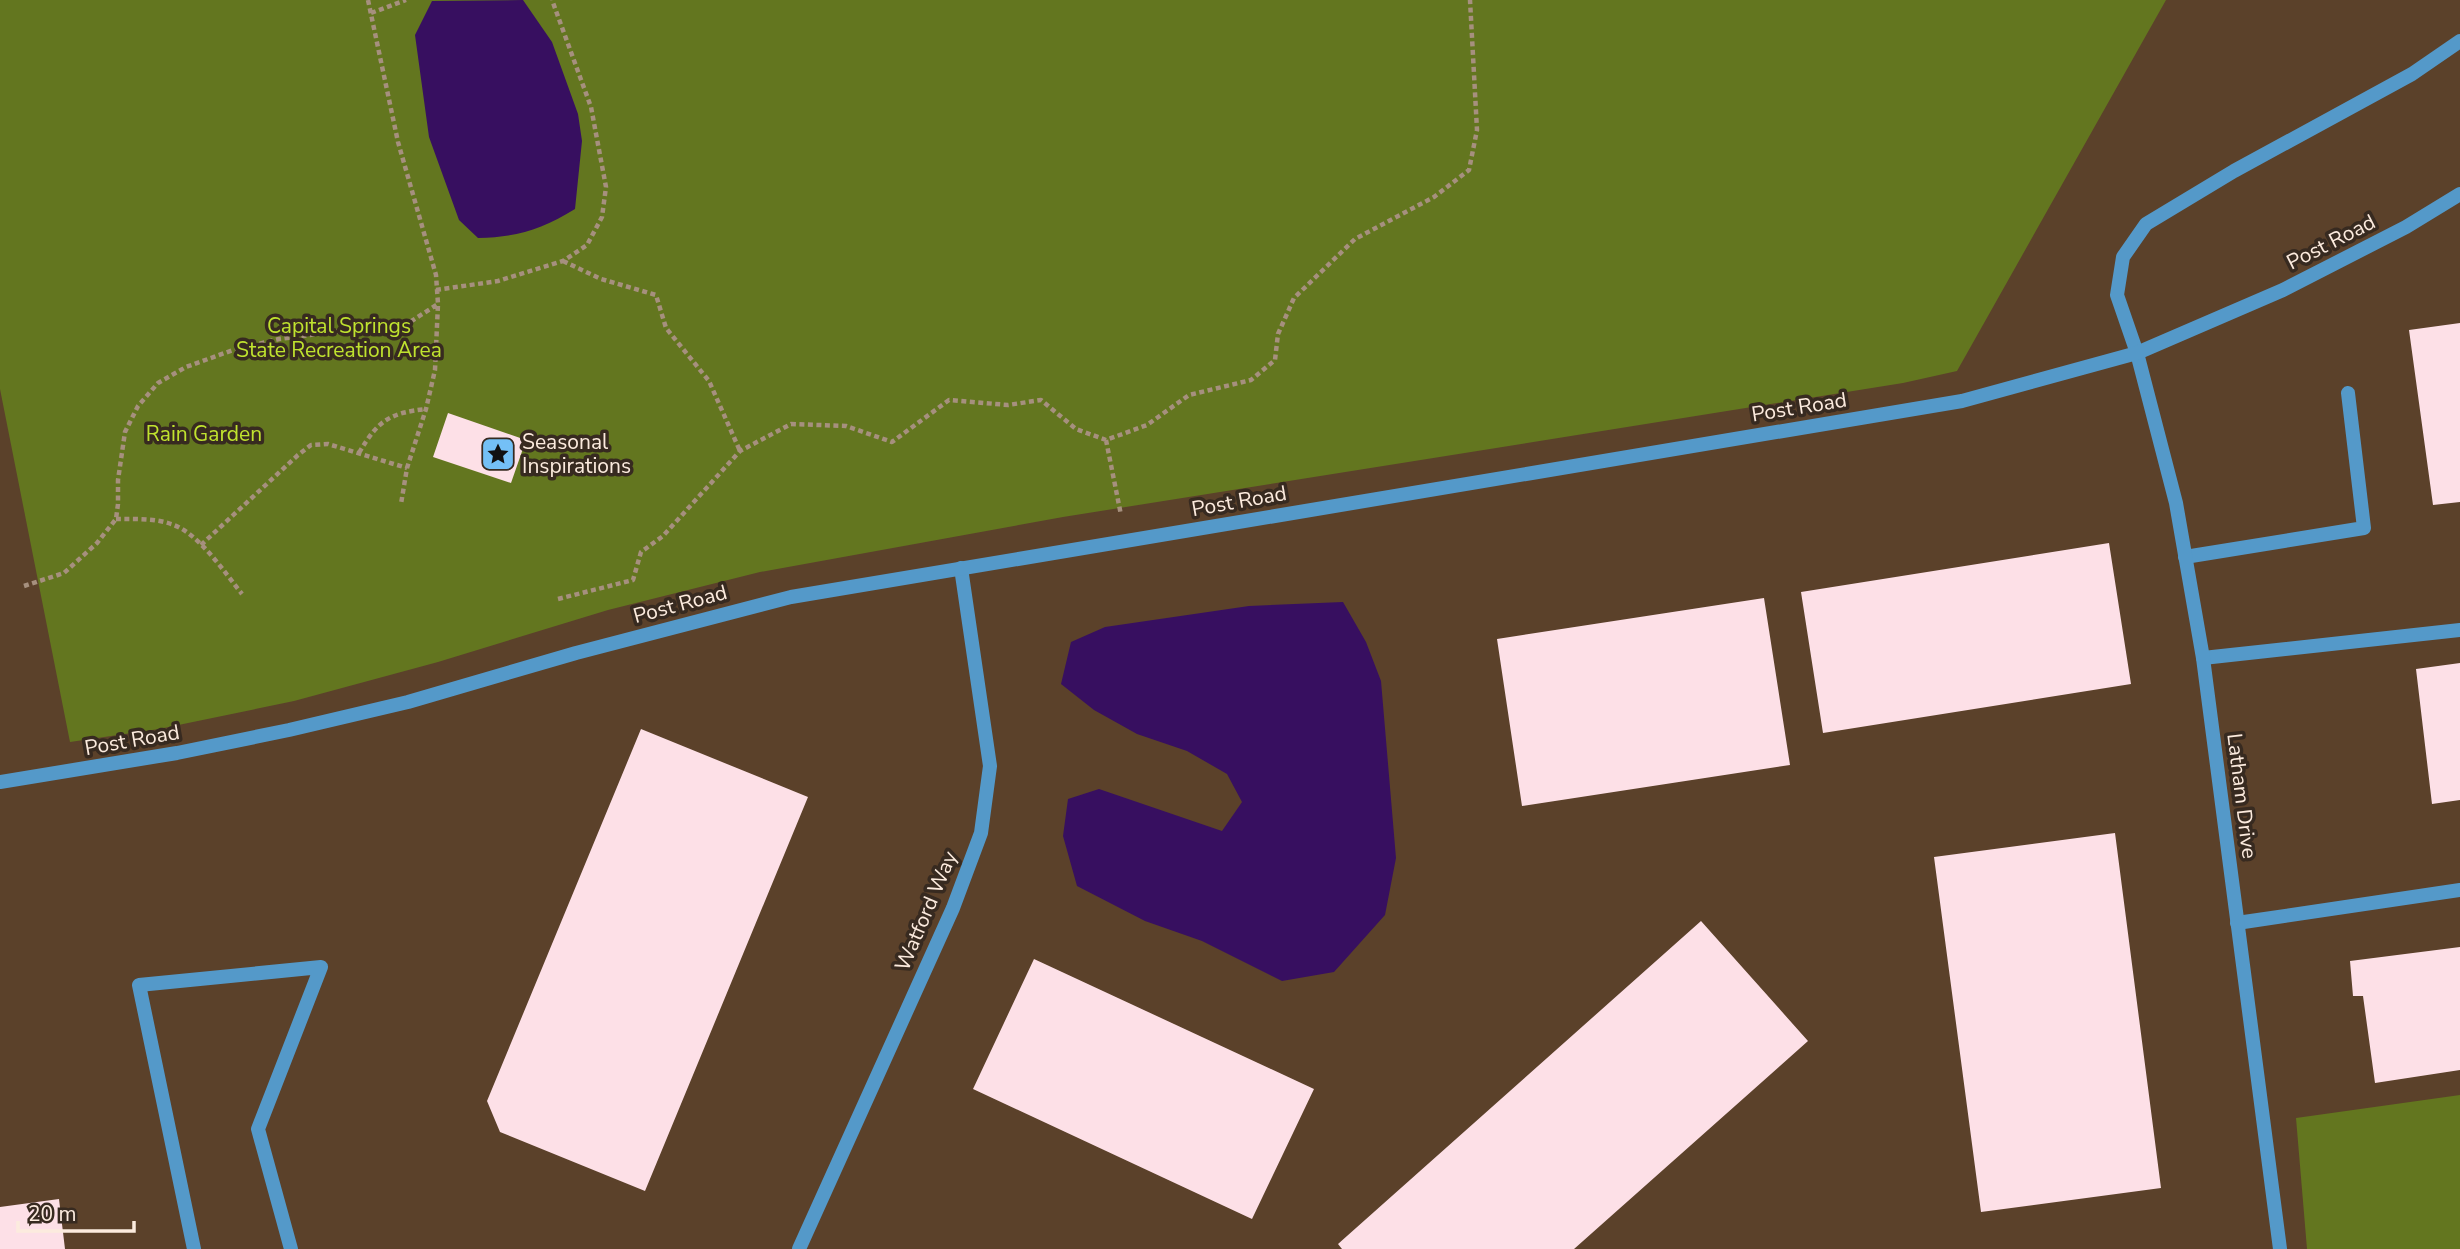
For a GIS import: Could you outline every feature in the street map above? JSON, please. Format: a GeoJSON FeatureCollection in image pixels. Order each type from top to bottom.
{"type":"FeatureCollection","features":[{"type":"Feature","properties":{"kind":"street","name":"Latham Drive"},"geometry":{"type":"LineString","coordinates":[[2280,1249],[2203,659],[2176,503],[2137,352],[2117,295],[2123,257],[2146,224],[2234,171],[2412,74],[2460,41]]}},
{"type":"Feature","properties":{"kind":"street","name":"Post Road"},"geometry":{"type":"LineString","coordinates":[[0,782],[177,754],[289,730],[408,702],[576,653],[791,597],[1962,401],[2137,352],[2283,290],[2406,227],[2460,194]]}},
{"type":"Feature","properties":{"kind":"street"},"geometry":{"type":"LineString","coordinates":[[2185,557],[2364,528],[2348,393]]}},
{"type":"Feature","properties":{"kind":"street","name":"Watford Way"},"geometry":{"type":"LineString","coordinates":[[802,1248],[953,908],[981,833],[990,766],[961,568]]}},
{"type":"Feature","properties":{"kind":"street"},"geometry":{"type":"LineString","coordinates":[[2203,659],[2460,630]]}},
{"type":"Feature","properties":{"kind":"street"},"geometry":{"type":"LineString","coordinates":[[2237,923],[2460,890]]}},
{"type":"Feature","properties":{"kind":"street"},"geometry":{"type":"LineString","coordinates":[[194,1249],[139,985],[321,967],[258,1129],[291,1249]]}},
{"type":"Feature","properties":{"kind":"path"},"geometry":{"type":"LineString","coordinates":[[368,0],[398,142],[436,275],[438,304],[435,370],[407,468],[401,504]]}},
{"type":"Feature","properties":{"kind":"path"},"geometry":{"type":"LineString","coordinates":[[371,13],[407,0]]}},
{"type":"Feature","properties":{"kind":"path"},"geometry":{"type":"LineString","coordinates":[[436,290],[498,281],[563,261],[587,245],[602,217],[606,187],[591,107],[552,0]]}},
{"type":"Feature","properties":{"kind":"path"},"geometry":{"type":"LineString","coordinates":[[558,599],[634,580],[641,552],[663,536],[740,451],[791,424],[846,426],[892,442],[949,400],[1008,405],[1041,400],[1076,429],[1106,440],[1147,425],[1189,395],[1251,380],[1275,360],[1278,334],[1294,298],[1346,247],[1355,239],[1434,197],[1469,170],[1477,130],[1470,0]]}},
{"type":"Feature","properties":{"kind":"path"},"geometry":{"type":"LineString","coordinates":[[563,261],[601,279],[656,295],[666,328],[709,381],[740,451]]}},
{"type":"Feature","properties":{"kind":"path"},"geometry":{"type":"LineString","coordinates":[[24,586],[64,573],[97,543],[116,519],[125,432],[138,406],[158,383],[186,367],[233,350],[279,339],[410,322],[438,304]]}},
{"type":"Feature","properties":{"kind":"path"},"geometry":{"type":"LineString","coordinates":[[359,453],[379,426],[397,413],[426,409]]}},
{"type":"Feature","properties":{"kind":"path"},"geometry":{"type":"LineString","coordinates":[[1106,440],[1126,541]]}},
{"type":"Feature","properties":{"kind":"path"},"geometry":{"type":"LineString","coordinates":[[201,545],[311,446],[328,444],[407,468]]}},
{"type":"Feature","properties":{"kind":"path"},"geometry":{"type":"LineString","coordinates":[[116,519],[144,519],[173,524],[201,545],[242,594]]}},
{"type":"Feature","properties":{"kind":"green space","name":"Capital Springs State Recreation Area"},"geometry":{"type":"Polygon","coordinates":[[[0,0],[2166,0],[1957,371],[1903,383],[1063,517],[760,572],[608,610],[438,662],[294,701],[159,729],[70,742],[0,389],[0,0]]]}},
{"type":"Feature","properties":{"kind":"green space"},"geometry":{"type":"Polygon","coordinates":[[[2460,1095],[2460,1249],[2307,1249],[2296,1118],[2460,1095]]]}},
{"type":"Feature","properties":{"kind":"shaded area"},"geometry":{"type":"Polygon","coordinates":[[[523,0],[552,42],[578,114],[582,141],[575,209],[528,231],[478,238],[459,220],[429,137],[415,35],[432,1],[523,0]]]}},
{"type":"Feature","properties":{"kind":"shaded area"},"geometry":{"type":"Polygon","coordinates":[[[1343,602],[1366,642],[1381,681],[1396,858],[1385,915],[1334,972],[1282,981],[1202,941],[1145,921],[1077,886],[1063,836],[1068,799],[1099,789],[1222,831],[1242,802],[1227,774],[1187,751],[1137,734],[1094,710],[1061,684],[1071,642],[1105,627],[1249,606],[1343,602]]]}},
{"type":"Feature","properties":{"kind":"building"},"geometry":{"type":"Polygon","coordinates":[[[2460,323],[2460,502],[2433,505],[2409,330],[2460,323]]]}},
{"type":"Feature","properties":{"kind":"building"},"geometry":{"type":"Polygon","coordinates":[[[448,413],[526,440],[511,483],[433,457],[448,413]]]}},
{"type":"Feature","properties":{"kind":"building"},"geometry":{"type":"Polygon","coordinates":[[[2109,543],[2131,684],[1823,733],[1801,592],[2109,543]]]}},
{"type":"Feature","properties":{"kind":"building"},"geometry":{"type":"Polygon","coordinates":[[[1764,598],[1790,765],[1522,806],[1497,639],[1764,598]]]}},
{"type":"Feature","properties":{"kind":"building"},"geometry":{"type":"Polygon","coordinates":[[[2460,663],[2460,800],[2432,804],[2416,669],[2460,663]]]}},
{"type":"Feature","properties":{"kind":"building"},"geometry":{"type":"Polygon","coordinates":[[[641,729],[808,797],[645,1191],[500,1132],[487,1101],[641,729]]]}},
{"type":"Feature","properties":{"kind":"building"},"geometry":{"type":"Polygon","coordinates":[[[2115,833],[2161,1188],[1981,1212],[1934,857],[2115,833]]]}},
{"type":"Feature","properties":{"kind":"building"},"geometry":{"type":"Polygon","coordinates":[[[1701,921],[1808,1041],[1574,1249],[1342,1249],[1338,1244],[1701,921]]]}},
{"type":"Feature","properties":{"kind":"building"},"geometry":{"type":"Polygon","coordinates":[[[2460,947],[2460,1070],[2375,1083],[2363,996],[2353,996],[2350,961],[2460,947]]]}},
{"type":"Feature","properties":{"kind":"building"},"geometry":{"type":"Polygon","coordinates":[[[1034,959],[1314,1089],[1252,1219],[973,1089],[1034,959]]]}},
{"type":"Feature","properties":{"kind":"building"},"geometry":{"type":"Polygon","coordinates":[[[59,1199],[65,1249],[0,1249],[0,1207],[59,1199]]]}},
{"type":"Feature","properties":{"kind":"place","name":"Seasonal Inspirations"},"geometry":{"type":"Point","coordinates":[498,454]}},
{"type":"Feature","properties":{"kind":"park label","name":"Rain Garden"},"geometry":{"type":"Point","coordinates":[204,434]}}]}
